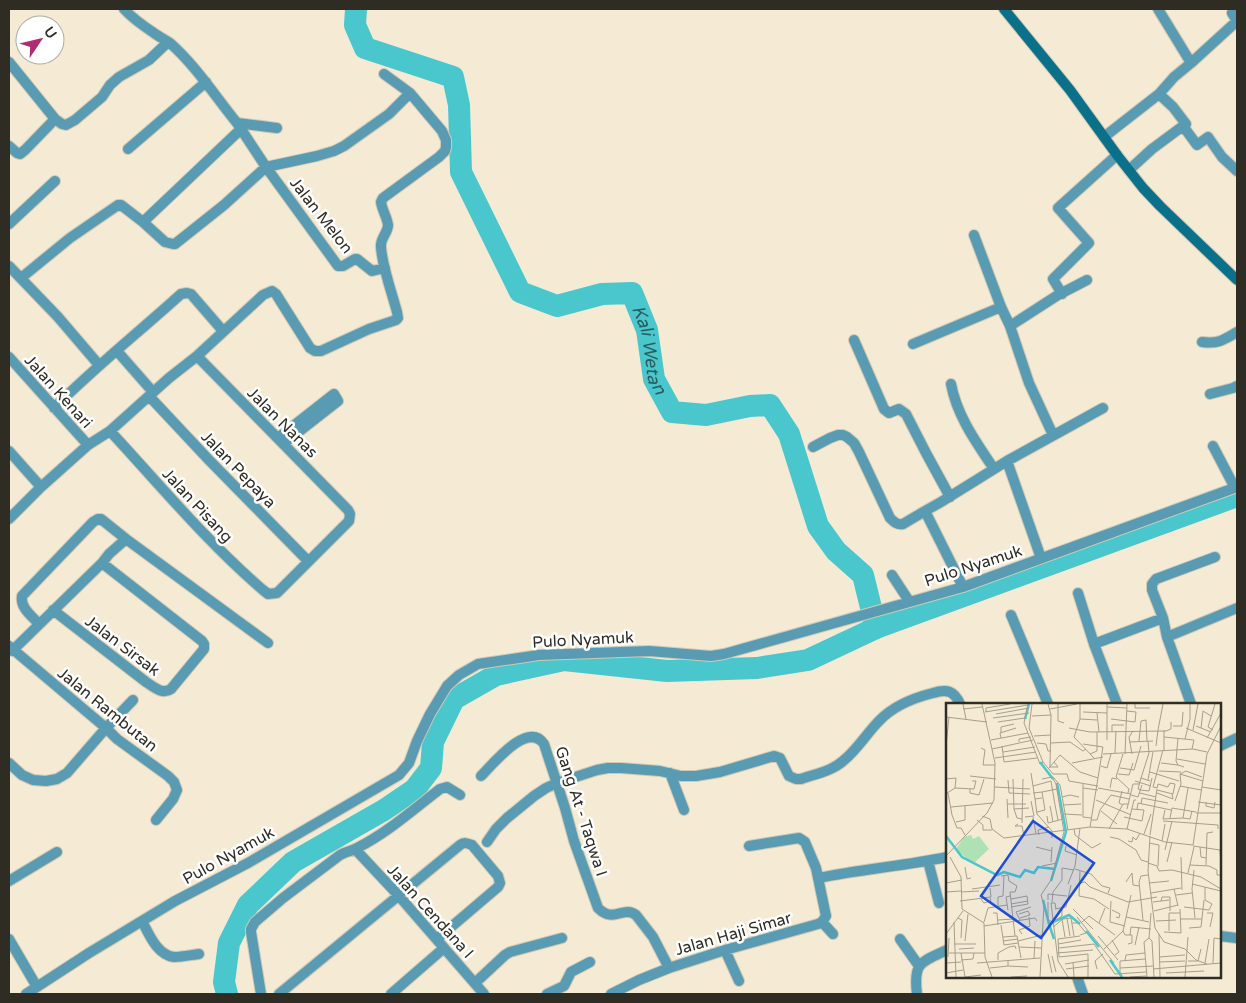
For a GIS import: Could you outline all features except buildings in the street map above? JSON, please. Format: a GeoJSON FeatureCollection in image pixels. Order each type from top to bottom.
{"type":"FeatureCollection","features":[{"type":"Feature","properties":{"kind":"main road"},"geometry":{"type":"LineString","coordinates":[[1004,9],[1044,57],[1143,188],[1237,280]]}},
{"type":"Feature","properties":{"kind":"street","name":"Jalan Melon"},"geometry":{"type":"LineString","coordinates":[[124,9],[133,19],[168,42],[206,82],[338,266],[343,266],[357,259],[372,271],[385,268]]}},
{"type":"Feature","properties":{"kind":"street"},"geometry":{"type":"LineString","coordinates":[[1158,9],[1191,63]]}},
{"type":"Feature","properties":{"kind":"street"},"geometry":{"type":"LineString","coordinates":[[1104,137],[1159,94],[1174,76],[1237,21],[1232,13],[1237,9]]}},
{"type":"Feature","properties":{"kind":"street"},"geometry":{"type":"LineString","coordinates":[[9,62],[55,119],[66,126],[102,97],[110,85],[149,60],[168,42]]}},
{"type":"Feature","properties":{"kind":"street","name":"Jalan Melon"},"geometry":{"type":"LineString","coordinates":[[224,331],[263,295],[272,291],[276,294],[310,348],[315,351],[321,352],[398,318],[381,246],[388,225],[381,202],[383,198],[439,157],[445,151],[446,140],[442,131],[410,93],[384,74]]}},
{"type":"Feature","properties":{"kind":"street"},"geometry":{"type":"LineString","coordinates":[[128,149],[206,82]]}},
{"type":"Feature","properties":{"kind":"street","name":"Jalan Melon"},"geometry":{"type":"LineString","coordinates":[[266,167],[316,156],[344,146],[389,114],[410,93]]}},
{"type":"Feature","properties":{"kind":"street"},"geometry":{"type":"LineString","coordinates":[[1129,170],[1152,149],[1186,124],[1159,94]]}},
{"type":"Feature","properties":{"kind":"street"},"geometry":{"type":"LineString","coordinates":[[9,146],[20,154],[55,119]]}},
{"type":"Feature","properties":{"kind":"street"},"geometry":{"type":"LineString","coordinates":[[143,222],[239,126],[277,128]]}},
{"type":"Feature","properties":{"kind":"street"},"geometry":{"type":"LineString","coordinates":[[1183,126],[1197,145],[1208,137],[1222,157],[1237,171]]}},
{"type":"Feature","properties":{"kind":"street"},"geometry":{"type":"LineString","coordinates":[[1062,294],[1053,279],[1089,243],[1058,208],[1117,155]]}},
{"type":"Feature","properties":{"kind":"street"},"geometry":{"type":"LineString","coordinates":[[21,278],[70,238],[116,205],[120,205],[143,222],[165,242],[175,244],[224,205],[266,167]]}},
{"type":"Feature","properties":{"kind":"street"},"geometry":{"type":"LineString","coordinates":[[9,224],[55,181]]}},
{"type":"Feature","properties":{"kind":"street"},"geometry":{"type":"LineString","coordinates":[[974,235],[1001,308],[1010,326],[1028,383],[1053,435]]}},
{"type":"Feature","properties":{"kind":"street"},"geometry":{"type":"LineString","coordinates":[[9,266],[58,317],[99,365]]}},
{"type":"Feature","properties":{"kind":"street"},"geometry":{"type":"LineString","coordinates":[[1010,326],[1087,280]]}},
{"type":"Feature","properties":{"kind":"street"},"geometry":{"type":"LineString","coordinates":[[9,519],[40,487],[88,445],[110,431],[224,331],[191,294],[184,292],[99,365],[54,408]]}},
{"type":"Feature","properties":{"kind":"street"},"geometry":{"type":"LineString","coordinates":[[913,344],[1001,308]]}},
{"type":"Feature","properties":{"kind":"street"},"geometry":{"type":"LineString","coordinates":[[1202,342],[1222,341],[1237,332]]}},
{"type":"Feature","properties":{"kind":"street"},"geometry":{"type":"LineString","coordinates":[[854,340],[884,409],[889,413],[899,409],[906,414],[950,497]]}},
{"type":"Feature","properties":{"kind":"street","name":"Jalan Pepaya"},"geometry":{"type":"LineString","coordinates":[[117,351],[151,394],[208,459],[308,561]]}},
{"type":"Feature","properties":{"kind":"street","name":"Jalan Nanas"},"geometry":{"type":"LineString","coordinates":[[197,356],[348,510],[350,514],[349,521],[308,561]]}},
{"type":"Feature","properties":{"kind":"street","name":"Jalan Kenari"},"geometry":{"type":"LineString","coordinates":[[9,357],[88,445]]}},
{"type":"Feature","properties":{"kind":"street"},"geometry":{"type":"LineString","coordinates":[[951,384],[960,414],[994,469]]}},
{"type":"Feature","properties":{"kind":"street"},"geometry":{"type":"LineString","coordinates":[[1210,394],[1236,390]]}},
{"type":"Feature","properties":{"kind":"street"},"geometry":{"type":"LineString","coordinates":[[334,394],[338,400],[281,441],[334,394]]}},
{"type":"Feature","properties":{"kind":"street"},"geometry":{"type":"LineString","coordinates":[[813,448],[838,435],[847,437],[859,452],[890,518],[899,524],[903,524],[1007,461],[1103,408]]}},
{"type":"Feature","properties":{"kind":"street","name":"Jalan Pisang"},"geometry":{"type":"LineString","coordinates":[[110,431],[224,554],[247,577],[268,594],[276,593],[308,561]]}},
{"type":"Feature","properties":{"kind":"street"},"geometry":{"type":"LineString","coordinates":[[1213,446],[1236,487]]}},
{"type":"Feature","properties":{"kind":"street"},"geometry":{"type":"LineString","coordinates":[[9,451],[40,487]]}},
{"type":"Feature","properties":{"kind":"street"},"geometry":{"type":"LineString","coordinates":[[1007,461],[1041,558]]}},
{"type":"Feature","properties":{"kind":"street","name":"Pulo Nyamuk"},"geometry":{"type":"LineString","coordinates":[[26,994],[89,953],[174,902],[399,775],[409,763],[430,714],[447,686],[459,675],[478,664],[539,655],[649,651],[711,656],[724,654],[963,587],[1236,487]]}},
{"type":"Feature","properties":{"kind":"street"},"geometry":{"type":"LineString","coordinates":[[925,511],[963,587]]}},
{"type":"Feature","properties":{"kind":"street"},"geometry":{"type":"LineString","coordinates":[[39,624],[24,607],[21,602],[22,596],[93,522],[101,518],[126,539],[268,643]]}},
{"type":"Feature","properties":{"kind":"street"},"geometry":{"type":"LineString","coordinates":[[11,648],[39,624],[126,539]]}},
{"type":"Feature","properties":{"kind":"street"},"geometry":{"type":"LineString","coordinates":[[1191,703],[1152,590],[1153,581],[1215,557]]}},
{"type":"Feature","properties":{"kind":"street","name":"Jalan Sirsak"},"geometry":{"type":"LineString","coordinates":[[53,610],[146,682],[163,692],[171,689],[204,649],[204,644],[102,563]]}},
{"type":"Feature","properties":{"kind":"street"},"geometry":{"type":"LineString","coordinates":[[892,575],[908,602]]}},
{"type":"Feature","properties":{"kind":"street"},"geometry":{"type":"LineString","coordinates":[[1078,593],[1094,644],[1117,703]]}},
{"type":"Feature","properties":{"kind":"street"},"geometry":{"type":"LineString","coordinates":[[1168,637],[1237,608]]}},
{"type":"Feature","properties":{"kind":"street"},"geometry":{"type":"LineString","coordinates":[[1011,615],[1048,703]]}},
{"type":"Feature","properties":{"kind":"street"},"geometry":{"type":"LineString","coordinates":[[1094,644],[1163,618]]}},
{"type":"Feature","properties":{"kind":"street","name":"Jalan Rambutan"},"geometry":{"type":"LineString","coordinates":[[11,648],[117,739],[174,782],[177,790],[173,799],[156,820]]}},
{"type":"Feature","properties":{"kind":"street"},"geometry":{"type":"LineString","coordinates":[[487,842],[507,818],[534,796],[557,783],[608,768],[654,770],[681,776],[709,775],[774,756],[780,758],[789,776],[801,779],[832,768],[844,761],[880,719],[910,700],[942,690],[952,693],[960,703]]}},
{"type":"Feature","properties":{"kind":"street"},"geometry":{"type":"LineString","coordinates":[[9,763],[22,775],[33,780],[46,781],[57,779],[67,773],[133,700]]}},
{"type":"Feature","properties":{"kind":"street","name":"Gang At - Taqwa I"},"geometry":{"type":"LineString","coordinates":[[481,776],[512,745],[530,736],[538,737],[544,744],[574,841],[598,908],[608,915],[629,911],[636,914],[653,938],[669,968]]}},
{"type":"Feature","properties":{"kind":"street"},"geometry":{"type":"LineString","coordinates":[[1221,746],[1237,738]]}},
{"type":"Feature","properties":{"kind":"street"},"geometry":{"type":"LineString","coordinates":[[670,773],[684,810]]}},
{"type":"Feature","properties":{"kind":"street"},"geometry":{"type":"LineString","coordinates":[[261,994],[251,932],[253,924],[283,898],[340,856],[355,849],[399,821],[443,788],[448,787],[460,795]]}},
{"type":"Feature","properties":{"kind":"street"},"geometry":{"type":"LineString","coordinates":[[749,846],[799,838],[805,842],[819,878],[826,916],[822,922],[833,934]]}},
{"type":"Feature","properties":{"kind":"street"},"geometry":{"type":"LineString","coordinates":[[279,994],[463,843],[469,843],[498,876],[500,883],[498,887],[437,939]]}},
{"type":"Feature","properties":{"kind":"street","name":"Jalan Cendana I"},"geometry":{"type":"LineString","coordinates":[[355,849],[399,896],[484,994]]}},
{"type":"Feature","properties":{"kind":"street"},"geometry":{"type":"LineString","coordinates":[[9,881],[56,852]]}},
{"type":"Feature","properties":{"kind":"street"},"geometry":{"type":"LineString","coordinates":[[819,878],[946,857]]}},
{"type":"Feature","properties":{"kind":"street"},"geometry":{"type":"LineString","coordinates":[[231,871],[233,865],[245,859]]}},
{"type":"Feature","properties":{"kind":"street"},"geometry":{"type":"LineString","coordinates":[[928,861],[939,903]]}},
{"type":"Feature","properties":{"kind":"street"},"geometry":{"type":"LineString","coordinates":[[142,921],[157,947],[169,956],[199,954]]}},
{"type":"Feature","properties":{"kind":"street","name":"Jalan Haji Simar"},"geometry":{"type":"LineString","coordinates":[[611,994],[669,968],[822,922]]}},
{"type":"Feature","properties":{"kind":"street"},"geometry":{"type":"LineString","coordinates":[[1221,936],[1236,938]]}},
{"type":"Feature","properties":{"kind":"street"},"geometry":{"type":"LineString","coordinates":[[475,983],[510,952],[562,938]]}},
{"type":"Feature","properties":{"kind":"street"},"geometry":{"type":"LineString","coordinates":[[9,939],[37,987]]}},
{"type":"Feature","properties":{"kind":"street"},"geometry":{"type":"LineString","coordinates":[[900,939],[919,966]]}},
{"type":"Feature","properties":{"kind":"street"},"geometry":{"type":"LineString","coordinates":[[391,994],[444,948]]}},
{"type":"Feature","properties":{"kind":"street"},"geometry":{"type":"LineString","coordinates":[[724,950],[739,981]]}},
{"type":"Feature","properties":{"kind":"street"},"geometry":{"type":"LineString","coordinates":[[917,994],[915,980],[919,966],[925,960],[946,950]]}},
{"type":"Feature","properties":{"kind":"street"},"geometry":{"type":"LineString","coordinates":[[547,994],[564,986],[571,972],[590,962]]}},
{"type":"Feature","properties":{"kind":"street"},"geometry":{"type":"LineString","coordinates":[[1077,978],[1084,994]]}},
{"type":"Feature","properties":{"kind":"waterway","name":"Kali Wetan"},"geometry":{"type":"LineString","coordinates":[[356,9],[355,25],[365,48],[453,77],[459,105],[461,172],[520,292],[557,306],[602,294],[632,293],[647,330],[654,379],[672,412],[706,415],[750,406],[770,405],[789,434],[818,526],[836,551],[863,575],[876,628]]}},
{"type":"Feature","properties":{"kind":"waterway"},"geometry":{"type":"LineString","coordinates":[[227,994],[224,982],[229,943],[248,905],[293,862],[384,810],[415,789],[431,768],[433,742],[454,699],[496,675],[564,660],[667,671],[757,668],[808,660],[876,628],[1237,496]]}},
{"type":"Feature","properties":{"kind":"waterway"},"geometry":{"type":"LineString","coordinates":[[219,994],[224,982]]}}]}
